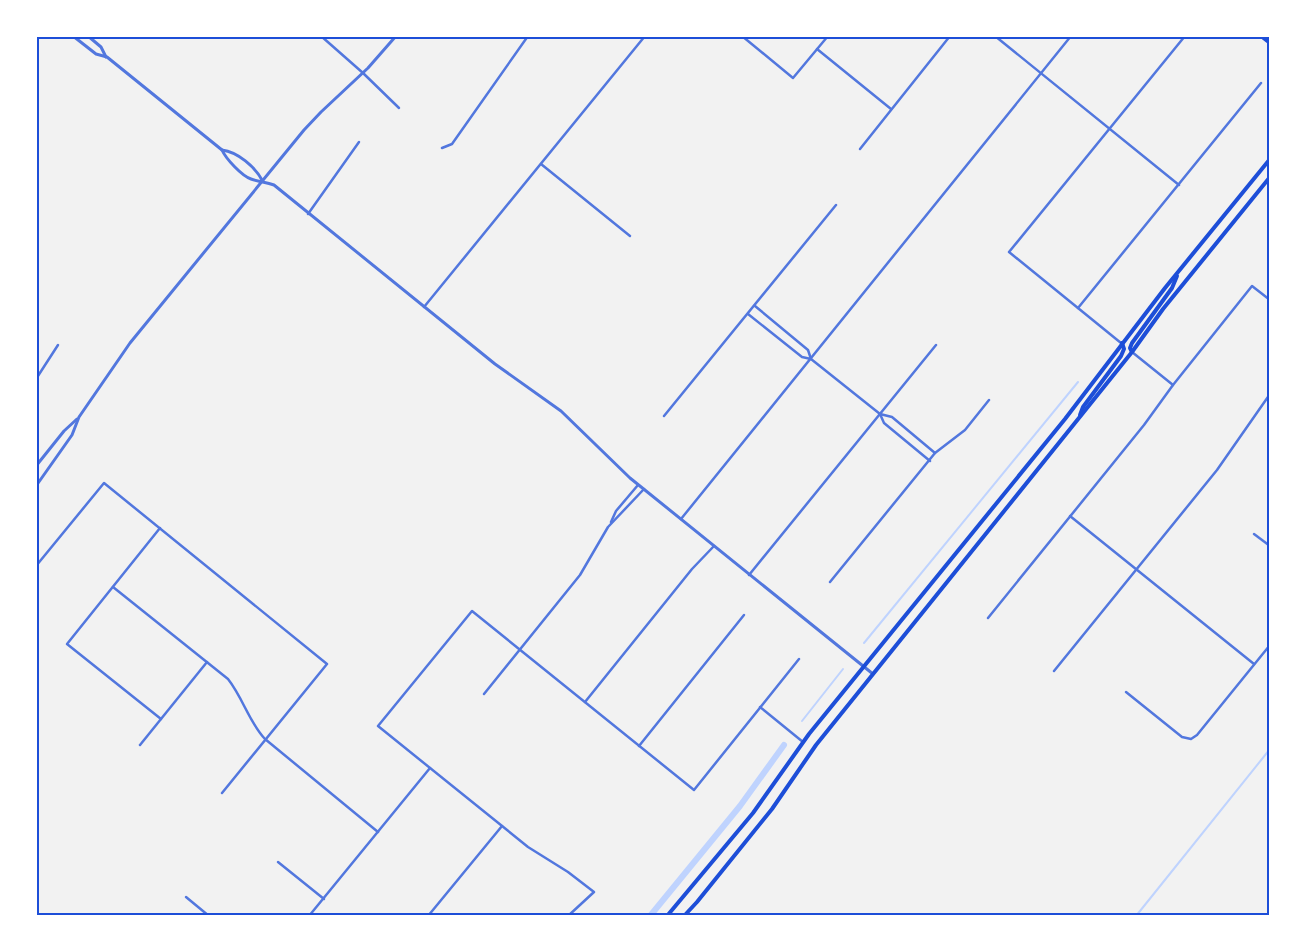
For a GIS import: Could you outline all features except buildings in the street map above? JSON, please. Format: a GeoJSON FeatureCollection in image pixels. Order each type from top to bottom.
{"type":"FeatureCollection","features":[{"type":"Feature","properties":{"kind":"main road"},"geometry":{"type":"LineString","coordinates":[[1261,36],[1270,43]]}},
{"type":"Feature","properties":{"kind":"main road"},"geometry":{"type":"LineString","coordinates":[[667,916],[757,808],[803,742],[1049,438],[1178,272],[1270,159]]}},
{"type":"Feature","properties":{"kind":"main road"},"geometry":{"type":"LineString","coordinates":[[684,916],[772,809],[816,745],[1270,177]]}},
{"type":"Feature","properties":{"kind":"main road"},"geometry":{"type":"LineString","coordinates":[[1132,352],[1130,348],[1132,343],[1172,288],[1178,272]]}},
{"type":"Feature","properties":{"kind":"main road"},"geometry":{"type":"LineString","coordinates":[[1079,418],[1082,407],[1121,356],[1124,350],[1122,344]]}},
{"type":"Feature","properties":{"kind":"street"},"geometry":{"type":"LineString","coordinates":[[73,36],[96,54],[107,57],[222,150],[226,158],[249,179],[263,181],[274,186],[508,375],[561,411],[612,463],[638,485],[873,674]]}},
{"type":"Feature","properties":{"kind":"street"},"geometry":{"type":"LineString","coordinates":[[88,36],[102,47],[107,57]]}},
{"type":"Feature","properties":{"kind":"street"},"geometry":{"type":"LineString","coordinates":[[321,36],[399,108]]}},
{"type":"Feature","properties":{"kind":"street"},"geometry":{"type":"LineString","coordinates":[[36,466],[64,431],[79,417],[145,323],[316,116],[363,73],[396,36]]}},
{"type":"Feature","properties":{"kind":"street"},"geometry":{"type":"LineString","coordinates":[[442,148],[452,144],[528,36]]}},
{"type":"Feature","properties":{"kind":"street"},"geometry":{"type":"LineString","coordinates":[[424,307],[645,36]]}},
{"type":"Feature","properties":{"kind":"street"},"geometry":{"type":"LineString","coordinates":[[742,36],[793,78],[828,36]]}},
{"type":"Feature","properties":{"kind":"street"},"geometry":{"type":"LineString","coordinates":[[860,149],[950,36]]}},
{"type":"Feature","properties":{"kind":"street"},"geometry":{"type":"LineString","coordinates":[[995,36],[1179,184]]}},
{"type":"Feature","properties":{"kind":"street"},"geometry":{"type":"LineString","coordinates":[[681,519],[1071,36]]}},
{"type":"Feature","properties":{"kind":"street"},"geometry":{"type":"LineString","coordinates":[[1122,344],[1009,252],[1185,36]]}},
{"type":"Feature","properties":{"kind":"street"},"geometry":{"type":"LineString","coordinates":[[817,49],[891,110]]}},
{"type":"Feature","properties":{"kind":"street"},"geometry":{"type":"LineString","coordinates":[[1078,308],[1261,83]]}},
{"type":"Feature","properties":{"kind":"street"},"geometry":{"type":"LineString","coordinates":[[308,214],[359,142]]}},
{"type":"Feature","properties":{"kind":"street"},"geometry":{"type":"LineString","coordinates":[[222,150],[230,151],[256,170],[263,181]]}},
{"type":"Feature","properties":{"kind":"street"},"geometry":{"type":"LineString","coordinates":[[541,164],[630,236]]}},
{"type":"Feature","properties":{"kind":"street"},"geometry":{"type":"LineString","coordinates":[[664,416],[836,205]]}},
{"type":"Feature","properties":{"kind":"street"},"geometry":{"type":"LineString","coordinates":[[988,618],[1144,425],[1252,286],[1270,300]]}},
{"type":"Feature","properties":{"kind":"street"},"geometry":{"type":"LineString","coordinates":[[755,306],[808,350],[812,359],[880,414],[892,417],[935,453]]}},
{"type":"Feature","properties":{"kind":"street"},"geometry":{"type":"LineString","coordinates":[[748,314],[802,357],[812,359]]}},
{"type":"Feature","properties":{"kind":"street"},"geometry":{"type":"LineString","coordinates":[[36,379],[58,345]]}},
{"type":"Feature","properties":{"kind":"street"},"geometry":{"type":"LineString","coordinates":[[750,575],[936,345]]}},
{"type":"Feature","properties":{"kind":"street"},"geometry":{"type":"LineString","coordinates":[[1132,352],[1174,385]]}},
{"type":"Feature","properties":{"kind":"street"},"geometry":{"type":"LineString","coordinates":[[1054,671],[1217,470],[1270,394]]}},
{"type":"Feature","properties":{"kind":"street"},"geometry":{"type":"LineString","coordinates":[[830,582],[935,453],[965,430],[989,400]]}},
{"type":"Feature","properties":{"kind":"street"},"geometry":{"type":"LineString","coordinates":[[880,414],[884,424],[930,461]]}},
{"type":"Feature","properties":{"kind":"street"},"geometry":{"type":"LineString","coordinates":[[36,486],[72,435],[79,417]]}},
{"type":"Feature","properties":{"kind":"street"},"geometry":{"type":"LineString","coordinates":[[36,566],[104,483],[327,664],[222,793]]}},
{"type":"Feature","properties":{"kind":"street"},"geometry":{"type":"LineString","coordinates":[[611,523],[616,511],[638,485]]}},
{"type":"Feature","properties":{"kind":"street"},"geometry":{"type":"LineString","coordinates":[[484,694],[580,575],[600,538],[611,523],[644,489]]}},
{"type":"Feature","properties":{"kind":"street"},"geometry":{"type":"LineString","coordinates":[[1070,516],[1254,664]]}},
{"type":"Feature","properties":{"kind":"street"},"geometry":{"type":"LineString","coordinates":[[160,528],[67,644],[160,719]]}},
{"type":"Feature","properties":{"kind":"street"},"geometry":{"type":"LineString","coordinates":[[1254,534],[1270,546]]}},
{"type":"Feature","properties":{"kind":"street"},"geometry":{"type":"LineString","coordinates":[[585,702],[692,569],[714,546]]}},
{"type":"Feature","properties":{"kind":"street"},"geometry":{"type":"LineString","coordinates":[[113,587],[228,680],[235,688],[252,722],[265,739],[378,832]]}},
{"type":"Feature","properties":{"kind":"street"},"geometry":{"type":"LineString","coordinates":[[568,916],[594,892],[568,872],[532,850],[378,726],[472,611],[694,790],[799,659]]}},
{"type":"Feature","properties":{"kind":"street"},"geometry":{"type":"LineString","coordinates":[[639,746],[744,615]]}},
{"type":"Feature","properties":{"kind":"street"},"geometry":{"type":"LineString","coordinates":[[1126,692],[1182,737],[1191,739],[1198,735],[1270,645]]}},
{"type":"Feature","properties":{"kind":"street"},"geometry":{"type":"LineString","coordinates":[[140,745],[207,662]]}},
{"type":"Feature","properties":{"kind":"street"},"geometry":{"type":"LineString","coordinates":[[760,707],[803,742]]}},
{"type":"Feature","properties":{"kind":"street"},"geometry":{"type":"LineString","coordinates":[[309,916],[430,768]]}},
{"type":"Feature","properties":{"kind":"street"},"geometry":{"type":"LineString","coordinates":[[428,916],[502,826]]}},
{"type":"Feature","properties":{"kind":"street"},"geometry":{"type":"LineString","coordinates":[[278,862],[324,899]]}},
{"type":"Feature","properties":{"kind":"street"},"geometry":{"type":"LineString","coordinates":[[186,896],[209,916]]}},
{"type":"Feature","properties":{"kind":"waterway"},"geometry":{"type":"LineString","coordinates":[[864,643],[1078,382]]}},
{"type":"Feature","properties":{"kind":"waterway"},"geometry":{"type":"LineString","coordinates":[[802,721],[843,669]]}},
{"type":"Feature","properties":{"kind":"waterway"},"geometry":{"type":"LineString","coordinates":[[650,916],[740,806],[784,745]]}},
{"type":"Feature","properties":{"kind":"waterway"},"geometry":{"type":"LineString","coordinates":[[1136,916],[1270,749]]}}]}
